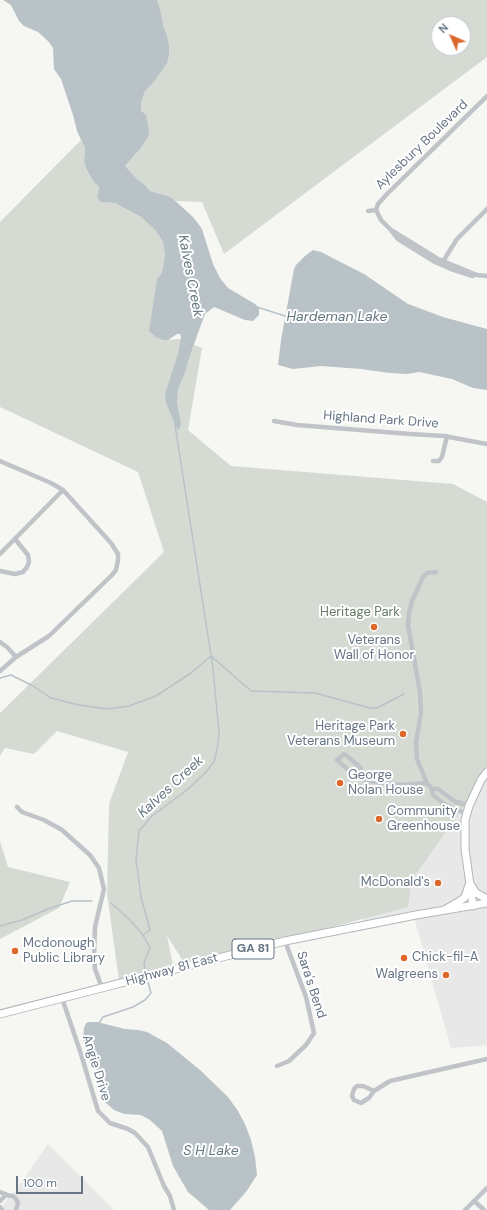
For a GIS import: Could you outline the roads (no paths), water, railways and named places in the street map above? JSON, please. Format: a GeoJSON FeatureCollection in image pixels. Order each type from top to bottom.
{"type":"FeatureCollection","features":[{"type":"Feature","properties":{"kind":"main road"},"geometry":{"type":"LineString","coordinates":[[473,906],[465,842],[467,814],[481,780],[487,772]]}},
{"type":"Feature","properties":{"kind":"main road"},"geometry":{"type":"LineString","coordinates":[[470,883],[476,893],[487,898]]}},
{"type":"Feature","properties":{"kind":"main road"},"geometry":{"type":"LineString","coordinates":[[442,911],[465,897],[470,883]]}},
{"type":"Feature","properties":{"kind":"main road","name":"Highway 81 East"},"geometry":{"type":"LineString","coordinates":[[0,1014],[285,941],[487,903]]}},
{"type":"Feature","properties":{"kind":"street","name":"Aylesbury Boulevard"},"geometry":{"type":"LineString","coordinates":[[487,96],[387,194],[378,204],[376,210],[381,220],[398,239],[451,269],[487,280]]}},
{"type":"Feature","properties":{"kind":"street"},"geometry":{"type":"LineString","coordinates":[[442,263],[457,239],[487,209]]}},
{"type":"Feature","properties":{"kind":"street","name":"Aylesbury Boulevard"},"geometry":{"type":"LineString","coordinates":[[368,211],[376,210]]}},
{"type":"Feature","properties":{"kind":"street","name":"Aylesbury Boulevard"},"geometry":{"type":"LineString","coordinates":[[442,263],[477,275],[487,276]]}},
{"type":"Feature","properties":{"kind":"street","name":"Highland Park Drive"},"geometry":{"type":"LineString","coordinates":[[274,421],[297,425],[447,436],[487,444]]}},
{"type":"Feature","properties":{"kind":"street"},"geometry":{"type":"LineString","coordinates":[[433,461],[439,461],[442,457],[447,436]]}},
{"type":"Feature","properties":{"kind":"street"},"geometry":{"type":"LineString","coordinates":[[0,460],[63,490],[118,554],[118,565],[112,575],[54,632],[16,657],[0,671]]}},
{"type":"Feature","properties":{"kind":"street"},"geometry":{"type":"LineString","coordinates":[[0,554],[63,490]]}},
{"type":"Feature","properties":{"kind":"street"},"geometry":{"type":"LineString","coordinates":[[0,571],[15,574],[23,572],[28,567],[28,555],[15,539]]}},
{"type":"Feature","properties":{"kind":"street"},"geometry":{"type":"LineString","coordinates":[[436,572],[427,573],[423,577],[412,601],[409,613],[408,625],[420,692],[421,712],[416,742],[417,759],[427,783],[432,789],[434,795],[444,804],[467,814]]}},
{"type":"Feature","properties":{"kind":"street"},"geometry":{"type":"LineString","coordinates":[[0,642],[16,657]]}},
{"type":"Feature","properties":{"kind":"street"},"geometry":{"type":"LineString","coordinates":[[338,760],[344,754],[348,756],[360,767],[362,778]]}},
{"type":"Feature","properties":{"kind":"street"},"geometry":{"type":"LineString","coordinates":[[334,756],[356,777],[367,781],[402,785],[427,783]]}},
{"type":"Feature","properties":{"kind":"street"},"geometry":{"type":"LineString","coordinates":[[432,789],[438,789],[456,802],[469,806]]}},
{"type":"Feature","properties":{"kind":"street"},"geometry":{"type":"LineString","coordinates":[[453,809],[456,802]]}},
{"type":"Feature","properties":{"kind":"street"},"geometry":{"type":"LineString","coordinates":[[17,807],[25,813],[44,820],[62,830],[90,855],[99,868],[104,889],[96,927],[94,957],[102,988]]}},
{"type":"Feature","properties":{"kind":"street","name":"Sara's Bend"},"geometry":{"type":"LineString","coordinates":[[277,1066],[289,1061],[306,1045],[314,1033],[306,997],[285,941]]}},
{"type":"Feature","properties":{"kind":"street","name":"Angie Drive"},"geometry":{"type":"LineString","coordinates":[[62,998],[98,1110],[110,1124],[128,1129],[135,1133],[148,1147],[164,1186],[170,1196],[174,1210]]}},
{"type":"Feature","properties":{"kind":"street"},"geometry":{"type":"LineString","coordinates":[[374,1091],[363,1086],[357,1086],[354,1089],[352,1096],[354,1100],[361,1103],[369,1098],[374,1091],[390,1081],[487,1059]]}},
{"type":"Feature","properties":{"kind":"street"},"geometry":{"type":"LineString","coordinates":[[465,1210],[487,1188]]}},
{"type":"Feature","properties":{"kind":"street"},"geometry":{"type":"LineString","coordinates":[[0,1192],[15,1197],[18,1201],[16,1210]]}},
{"type":"Feature","properties":{"kind":"street"},"geometry":{"type":"LineString","coordinates":[[0,1201],[4,1196],[8,1195]]}},
{"type":"Feature","properties":{"kind":"street"},"geometry":{"type":"LineString","coordinates":[[474,1201],[484,1210]]}},
{"type":"Feature","properties":{"kind":"water"},"geometry":{"type":"Polygon","coordinates":[[[3,0],[157,0],[159,4],[167,35],[169,55],[167,63],[153,83],[145,91],[141,103],[141,111],[146,115],[149,132],[148,137],[125,166],[150,191],[171,197],[194,218],[202,229],[213,264],[220,278],[228,288],[259,308],[259,315],[253,321],[245,320],[214,307],[205,314],[178,389],[177,402],[181,425],[178,430],[166,403],[165,394],[178,354],[181,337],[180,334],[177,334],[168,340],[163,340],[156,337],[149,331],[157,279],[161,274],[165,255],[163,242],[155,230],[141,217],[115,203],[100,202],[97,196],[99,187],[93,181],[86,168],[84,161],[85,148],[77,131],[61,79],[54,69],[53,48],[38,32],[24,26],[19,21],[11,5],[3,0]]]}},
{"type":"Feature","properties":{"kind":"water","name":"Hardeman Lake"},"geometry":{"type":"Polygon","coordinates":[[[313,250],[321,252],[364,274],[408,304],[443,317],[487,329],[487,390],[473,388],[452,379],[419,372],[407,374],[389,373],[321,366],[293,369],[278,365],[294,269],[305,256],[313,250]]]}},
{"type":"Feature","properties":{"kind":"water","name":"S H Lake"},"geometry":{"type":"Polygon","coordinates":[[[97,1022],[125,1029],[147,1032],[167,1043],[200,1070],[228,1097],[245,1124],[251,1140],[257,1175],[246,1192],[230,1210],[209,1210],[188,1192],[173,1166],[162,1131],[150,1120],[141,1115],[124,1114],[114,1110],[105,1102],[103,1098],[100,1076],[86,1052],[83,1039],[84,1028],[86,1023],[97,1022]]]}},
{"type":"Feature","properties":{"kind":"waterway"},"geometry":{"type":"LineString","coordinates":[[257,307],[285,316]]}},
{"type":"Feature","properties":{"kind":"waterway","name":"Kalves Creek"},"geometry":{"type":"LineString","coordinates":[[143,935],[150,930],[141,897],[136,859],[139,831],[152,816],[188,789],[214,762],[219,733],[213,668],[175,425]]}},
{"type":"Feature","properties":{"kind":"waterway","name":"Kalves Creek"},"geometry":{"type":"LineString","coordinates":[[211,656],[251,691],[315,693],[370,708],[377,708],[404,694]]}},
{"type":"Feature","properties":{"kind":"waterway"},"geometry":{"type":"LineString","coordinates":[[0,678],[11,675],[33,686],[51,698],[79,705],[107,709],[129,706],[156,696],[191,673],[211,656]]}},
{"type":"Feature","properties":{"kind":"waterway"},"geometry":{"type":"LineString","coordinates":[[0,926],[22,920],[72,901],[92,901]]}},
{"type":"Feature","properties":{"kind":"waterway","name":"Kalves Creek"},"geometry":{"type":"LineString","coordinates":[[111,903],[130,920],[143,935],[150,948],[144,963],[145,972]]}},
{"type":"Feature","properties":{"kind":"waterway","name":"Kalves Creek"},"geometry":{"type":"LineString","coordinates":[[99,1023],[103,1017],[133,1007],[145,1000],[151,993],[148,982]]}},
{"type":"Feature","properties":{"kind":"place","name":"Veterans Wall of Honor"},"geometry":{"type":"Point","coordinates":[374,627]}},
{"type":"Feature","properties":{"kind":"place","name":"Heritage Park Veterans Museum"},"geometry":{"type":"Point","coordinates":[403,734]}},
{"type":"Feature","properties":{"kind":"place","name":"George Nolan House"},"geometry":{"type":"Point","coordinates":[340,783]}},
{"type":"Feature","properties":{"kind":"place","name":"Community Greenhouse"},"geometry":{"type":"Point","coordinates":[379,819]}},
{"type":"Feature","properties":{"kind":"place","name":"McDonald's"},"geometry":{"type":"Point","coordinates":[438,883]}},
{"type":"Feature","properties":{"kind":"place","name":"Mcdonough Public Library"},"geometry":{"type":"Point","coordinates":[15,951]}},
{"type":"Feature","properties":{"kind":"place","name":"Chick-fil-A"},"geometry":{"type":"Point","coordinates":[404,958]}},
{"type":"Feature","properties":{"kind":"place","name":"Walgreens"},"geometry":{"type":"Point","coordinates":[446,975]}},
{"type":"Feature","properties":{"kind":"park label","name":"Heritage Park"},"geometry":{"type":"Point","coordinates":[360,613]}}]}
